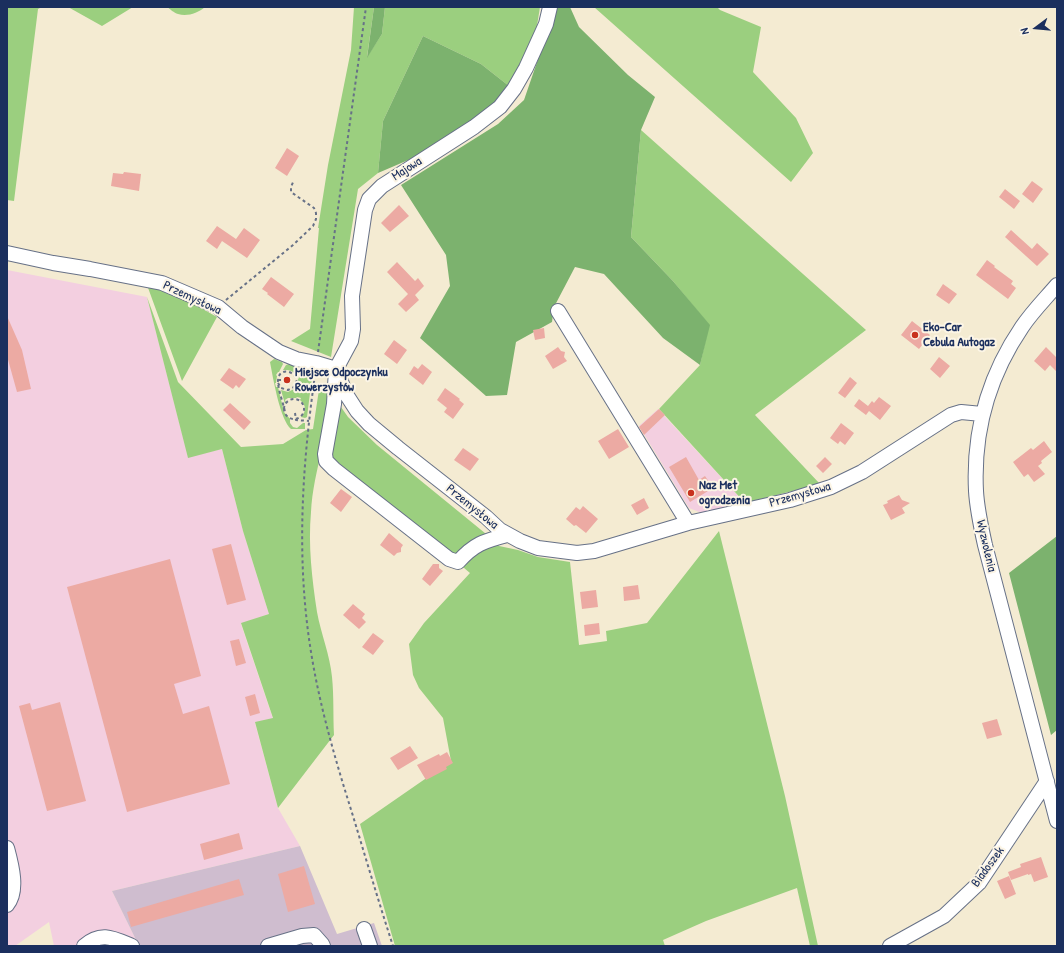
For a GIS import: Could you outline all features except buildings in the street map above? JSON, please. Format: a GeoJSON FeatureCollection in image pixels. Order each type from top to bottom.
{"type":"FeatureCollection","features":[{"type":"Feature","properties":{"kind":"street","name":"Majowa"},"geometry":{"type":"LineString","coordinates":[[336,369],[351,341],[352,296],[362,225],[369,199],[382,186],[468,131],[500,107],[514,89],[526,68],[546,24],[550,7]]}},
{"type":"Feature","properties":{"kind":"street","name":"Przemysłowa"},"geometry":{"type":"LineString","coordinates":[[7,253],[162,283],[218,307],[242,327],[279,352],[296,360],[316,363],[336,369],[346,394],[357,411],[370,424],[507,534],[538,548],[577,553],[594,551],[688,523],[790,500],[831,487],[862,472],[951,415],[961,412],[982,414]]}},
{"type":"Feature","properties":{"kind":"street","name":"Wyzwolenia"},"geometry":{"type":"LineString","coordinates":[[1057,285],[1022,326],[998,369],[982,414],[976,457],[976,491],[979,515],[1020,683],[1057,822]]}},
{"type":"Feature","properties":{"kind":"street"},"geometry":{"type":"LineString","coordinates":[[558,310],[688,523]]}},
{"type":"Feature","properties":{"kind":"street"},"geometry":{"type":"LineString","coordinates":[[336,369],[334,404],[325,454],[326,461],[330,465],[449,559],[458,562],[476,545],[507,534]]}},
{"type":"Feature","properties":{"kind":"street","name":"Biadoszek"},"geometry":{"type":"LineString","coordinates":[[890,946],[944,916],[979,883],[1047,781]]}},
{"type":"Feature","properties":{"kind":"street"},"geometry":{"type":"LineString","coordinates":[[7,848],[12,868],[13,886],[10,901],[7,905]]}},
{"type":"Feature","properties":{"kind":"street"},"geometry":{"type":"LineString","coordinates":[[364,929],[370,946]]}},
{"type":"Feature","properties":{"kind":"street"},"geometry":{"type":"LineString","coordinates":[[268,946],[302,936],[314,935],[323,946]]}},
{"type":"Feature","properties":{"kind":"street"},"geometry":{"type":"LineString","coordinates":[[84,946],[93,938],[110,937],[132,946]]}},
{"type":"Feature","properties":{"kind":"path"},"geometry":{"type":"LineString","coordinates":[[366,7],[308,421],[302,495],[302,549],[305,603],[311,652],[321,706],[331,745],[393,946]]}},
{"type":"Feature","properties":{"kind":"path"},"geometry":{"type":"LineString","coordinates":[[218,307],[241,286],[264,270],[293,246],[313,226],[316,219],[314,208],[292,192],[291,187],[294,180]]}},
{"type":"Feature","properties":{"kind":"path"},"geometry":{"type":"LineString","coordinates":[[278,383],[281,388],[288,390],[294,387],[297,382],[295,375],[288,371],[281,373],[278,380],[278,383],[285,412],[289,417],[296,418],[296,420],[308,421]]}},
{"type":"Feature","properties":{"kind":"path"},"geometry":{"type":"LineString","coordinates":[[292,381],[297,382]]}},
{"type":"Feature","properties":{"kind":"path"},"geometry":{"type":"LineString","coordinates":[[285,412],[288,401],[293,399],[299,401],[303,404],[304,408],[302,415],[296,418]]}},
{"type":"Feature","properties":{"kind":"path"},"geometry":{"type":"LineString","coordinates":[[293,399],[294,404]]}},
{"type":"Feature","properties":{"kind":"path"},"geometry":{"type":"LineString","coordinates":[[295,413],[296,418]]}},
{"type":"Feature","properties":{"kind":"shaded area"},"geometry":{"type":"Polygon","coordinates":[[[7,270],[147,297],[188,457],[222,449],[243,531],[269,614],[241,624],[273,719],[255,723],[278,808],[300,846],[112,891],[139,946],[54,946],[49,922],[15,946],[7,946],[7,270]]]}},
{"type":"Feature","properties":{"kind":"shaded area"},"geometry":{"type":"Polygon","coordinates":[[[658,409],[745,503],[702,513],[689,508],[639,426],[658,409]]]}},
{"type":"Feature","properties":{"kind":"shaded area"},"geometry":{"type":"Polygon","coordinates":[[[300,846],[337,934],[374,923],[382,946],[139,946],[112,891],[300,846]]]}},
{"type":"Feature","properties":{"kind":"green space"},"geometry":{"type":"Polygon","coordinates":[[[7,7],[42,7],[38,9],[14,201],[7,200],[7,7]]]}},
{"type":"Feature","properties":{"kind":"green space"},"geometry":{"type":"Polygon","coordinates":[[[68,7],[133,7],[102,26],[68,7]]]}},
{"type":"Feature","properties":{"kind":"green space"},"geometry":{"type":"Polygon","coordinates":[[[167,7],[205,7],[196,13],[181,15],[167,7]]]}},
{"type":"Feature","properties":{"kind":"green space"},"geometry":{"type":"Polygon","coordinates":[[[354,7],[374,7],[367,57],[382,34],[385,7],[540,7],[536,32],[509,86],[481,64],[423,36],[383,121],[378,173],[358,189],[331,357],[291,341],[310,329],[318,228],[328,165],[351,50],[354,7]]]}},
{"type":"Feature","properties":{"kind":"green space"},"geometry":{"type":"Polygon","coordinates":[[[374,7],[385,7],[382,34],[367,58],[374,7]]]}},
{"type":"Feature","properties":{"kind":"green space"},"geometry":{"type":"Polygon","coordinates":[[[556,7],[570,7],[579,27],[628,75],[655,97],[641,130],[631,237],[673,281],[710,325],[700,365],[663,338],[604,274],[575,267],[554,307],[552,322],[516,342],[507,395],[486,396],[420,338],[450,286],[446,255],[401,185],[498,124],[524,100],[556,7]]]}},
{"type":"Feature","properties":{"kind":"green space"},"geometry":{"type":"Polygon","coordinates":[[[594,7],[717,7],[720,10],[761,27],[753,72],[796,118],[813,153],[791,182],[594,7]]]}},
{"type":"Feature","properties":{"kind":"green space"},"geometry":{"type":"Polygon","coordinates":[[[423,36],[481,64],[509,86],[502,101],[441,146],[378,173],[383,121],[423,36]]]}},
{"type":"Feature","properties":{"kind":"green space"},"geometry":{"type":"Polygon","coordinates":[[[641,130],[866,330],[755,415],[820,484],[745,503],[659,409],[700,365],[709,325],[673,281],[631,237],[641,130]]]}},
{"type":"Feature","properties":{"kind":"green space"},"geometry":{"type":"Polygon","coordinates":[[[147,285],[178,295],[217,317],[182,381],[147,285]]]}},
{"type":"Feature","properties":{"kind":"green space"},"geometry":{"type":"Polygon","coordinates":[[[147,297],[178,382],[241,447],[283,444],[306,430],[313,429],[320,383],[327,387],[348,417],[377,445],[499,546],[518,550],[538,557],[570,562],[579,645],[607,641],[606,631],[647,623],[719,531],[785,796],[818,946],[810,946],[797,888],[706,921],[663,940],[665,946],[395,946],[360,824],[451,761],[443,718],[419,688],[413,675],[409,644],[424,623],[470,573],[322,449],[312,496],[310,549],[317,612],[332,677],[334,735],[278,808],[255,722],[273,718],[241,623],[269,614],[243,531],[222,449],[188,458],[147,297]]]}},
{"type":"Feature","properties":{"kind":"green space"},"geometry":{"type":"Polygon","coordinates":[[[274,359],[282,362],[283,364],[276,375],[275,383],[276,387],[278,387],[284,412],[290,419],[290,423],[293,427],[297,428],[305,423],[305,429],[291,429],[287,424],[280,408],[273,378],[270,362],[274,359]]]}},
{"type":"Feature","properties":{"kind":"green space"},"geometry":{"type":"Polygon","coordinates":[[[289,364],[313,369],[307,417],[305,418],[301,417],[305,408],[304,404],[300,400],[301,398],[288,398],[285,400],[285,404],[281,390],[288,392],[294,389],[295,390],[298,386],[299,378],[298,374],[296,375],[293,372],[283,370],[286,365],[289,364]]]}},
{"type":"Feature","properties":{"kind":"green space"},"geometry":{"type":"Polygon","coordinates":[[[1057,536],[1057,730],[1051,735],[1009,573],[1057,536]]]}},
{"type":"Feature","properties":{"kind":"place","name":"Eko-Car Cebula Autogaz"},"geometry":{"type":"Point","coordinates":[915,335]}},
{"type":"Feature","properties":{"kind":"place","name":"Miejsce Odpoczynku Rowerzystów"},"geometry":{"type":"Point","coordinates":[287,380]}},
{"type":"Feature","properties":{"kind":"place","name":"Naz Met ogrodzenia"},"geometry":{"type":"Point","coordinates":[691,493]}}]}
